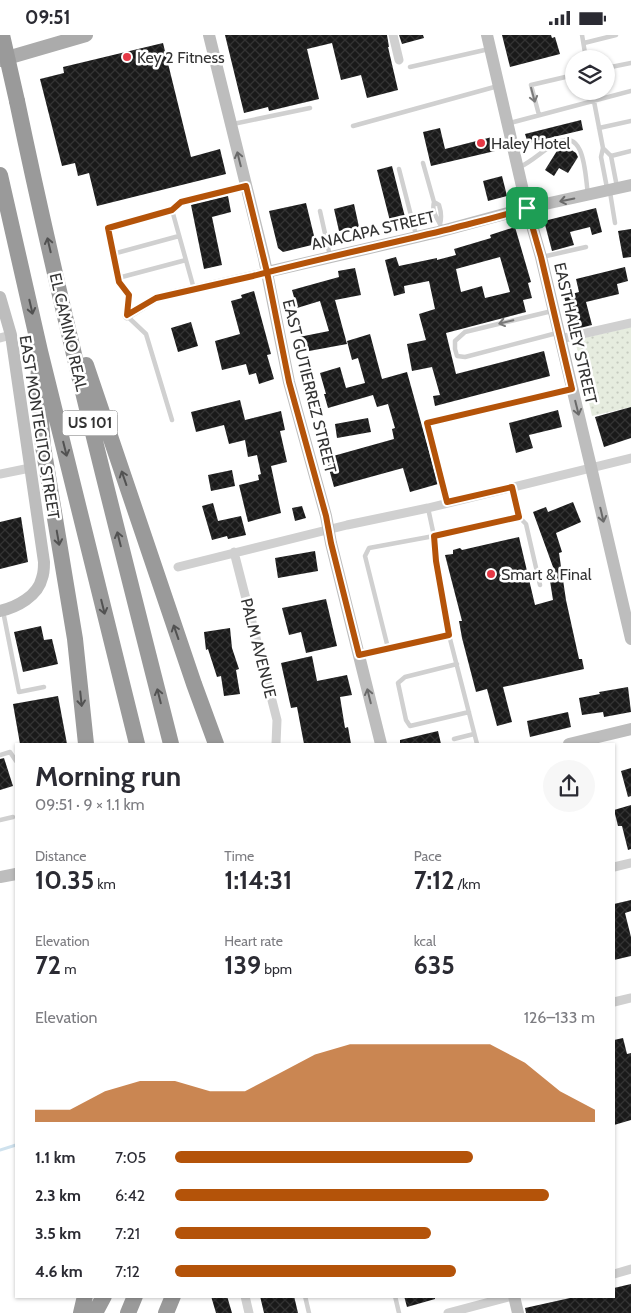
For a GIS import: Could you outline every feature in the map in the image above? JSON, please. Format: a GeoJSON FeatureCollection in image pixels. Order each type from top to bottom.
{"type":"FeatureCollection","features":[{"type":"Feature","properties":{"kind":"highway","name":"EL CAMINO REAL"},"geometry":{"type":"LineString","coordinates":[[2,35],[85,404],[171,743]]}},
{"type":"Feature","properties":{"kind":"highway","name":"EL CAMINO REAL"},"geometry":{"type":"LineString","coordinates":[[0,175],[40,351],[137,743]]}},
{"type":"Feature","properties":{"kind":"highway"},"geometry":{"type":"LineString","coordinates":[[57,280],[216,743]]}},
{"type":"Feature","properties":{"kind":"highway"},"geometry":{"type":"LineString","coordinates":[[40,351],[38,382],[43,446],[75,639],[86,743]]}},
{"type":"Feature","properties":{"kind":"highway"},"geometry":{"type":"LineString","coordinates":[[81,1313],[85,1298]]}},
{"type":"Feature","properties":{"kind":"highway"},"geometry":{"type":"LineString","coordinates":[[96,1313],[103,1298]]}},
{"type":"Feature","properties":{"kind":"highway"},"geometry":{"type":"LineString","coordinates":[[128,1313],[134,1298]]}},
{"type":"Feature","properties":{"kind":"highway"},"geometry":{"type":"LineString","coordinates":[[166,1313],[172,1298]]}},
{"type":"Feature","properties":{"kind":"main road"},"geometry":{"type":"LineString","coordinates":[[0,60],[86,35]]}},
{"type":"Feature","properties":{"kind":"main road","name":"EAST GUTIERREZ STREET"},"geometry":{"type":"LineString","coordinates":[[209,35],[267,272],[289,382],[329,529],[381,743]]}},
{"type":"Feature","properties":{"kind":"main road","name":"EAST HALEY STREET"},"geometry":{"type":"LineString","coordinates":[[487,35],[527,208],[541,257],[592,467],[631,639]]}},
{"type":"Feature","properties":{"kind":"main road","name":"ANACAPA STREET"},"geometry":{"type":"LineString","coordinates":[[267,272],[417,237],[441,227],[631,185]]}},
{"type":"Feature","properties":{"kind":"main road","name":"EAST MONTECITO STREET"},"geometry":{"type":"LineString","coordinates":[[0,297],[5,337],[30,468],[44,562],[42,579],[30,597],[10,608],[1,610]]}},
{"type":"Feature","properties":{"kind":"main road"},"geometry":{"type":"LineString","coordinates":[[573,743],[631,729]]}},
{"type":"Feature","properties":{"kind":"main road"},"geometry":{"type":"LineString","coordinates":[[0,877],[15,874]]}},
{"type":"Feature","properties":{"kind":"main road"},"geometry":{"type":"LineString","coordinates":[[514,1298],[518,1313]]}},
{"type":"Feature","properties":{"kind":"street"},"geometry":{"type":"LineString","coordinates":[[393,35],[399,60]]}},
{"type":"Feature","properties":{"kind":"street","name":"ANACAPA STREET"},"geometry":{"type":"LineString","coordinates":[[127,315],[156,298],[267,272]]}},
{"type":"Feature","properties":{"kind":"street"},"geometry":{"type":"LineString","coordinates":[[560,336],[631,323]]}},
{"type":"Feature","properties":{"kind":"street"},"geometry":{"type":"LineString","coordinates":[[178,567],[329,529],[631,458]]}},
{"type":"Feature","properties":{"kind":"street"},"geometry":{"type":"LineString","coordinates":[[0,475],[30,468]]}},
{"type":"Feature","properties":{"kind":"street","name":"PALM AVENUE"},"geometry":{"type":"LineString","coordinates":[[234,552],[278,720],[276,743]]}},
{"type":"Feature","properties":{"kind":"street"},"geometry":{"type":"LineString","coordinates":[[615,867],[631,863]]}},
{"type":"Feature","properties":{"kind":"street"},"geometry":{"type":"LineString","coordinates":[[615,1002],[631,998]]}},
{"type":"Feature","properties":{"kind":"street"},"geometry":{"type":"LineString","coordinates":[[615,1274],[631,1269]]}},
{"type":"Feature","properties":{"kind":"street"},"geometry":{"type":"LineString","coordinates":[[245,1298],[249,1313]]}},
{"type":"Feature","properties":{"kind":"street"},"geometry":{"type":"LineString","coordinates":[[448,1313],[505,1298]]}},
{"type":"Feature","properties":{"kind":"lane"},"geometry":{"type":"LineString","coordinates":[[582,35],[585,50]]}},
{"type":"Feature","properties":{"kind":"lane"},"geometry":{"type":"LineString","coordinates":[[584,43],[616,35]]}},
{"type":"Feature","properties":{"kind":"lane"},"geometry":{"type":"LineString","coordinates":[[410,67],[490,49]]}},
{"type":"Feature","properties":{"kind":"lane"},"geometry":{"type":"LineString","coordinates":[[615,66],[631,63]]}},
{"type":"Feature","properties":{"kind":"lane"},"geometry":{"type":"LineString","coordinates":[[539,115],[531,85],[565,77]]}},
{"type":"Feature","properties":{"kind":"lane"},"geometry":{"type":"LineString","coordinates":[[353,126],[500,85]]}},
{"type":"Feature","properties":{"kind":"lane"},"geometry":{"type":"LineString","coordinates":[[615,95],[631,91]]}},
{"type":"Feature","properties":{"kind":"lane"},"geometry":{"type":"LineString","coordinates":[[508,124],[594,100],[603,148],[601,157],[612,190]]}},
{"type":"Feature","properties":{"kind":"lane"},"geometry":{"type":"LineString","coordinates":[[232,124],[310,108]]}},
{"type":"Feature","properties":{"kind":"lane"},"geometry":{"type":"LineString","coordinates":[[599,129],[631,121]]}},
{"type":"Feature","properties":{"kind":"lane"},"geometry":{"type":"LineString","coordinates":[[519,168],[537,158],[557,142],[571,141],[576,144],[582,153],[588,196]]}},
{"type":"Feature","properties":{"kind":"lane"},"geometry":{"type":"LineString","coordinates":[[603,148],[611,156],[615,223]]}},
{"type":"Feature","properties":{"kind":"lane"},"geometry":{"type":"LineString","coordinates":[[611,156],[631,151]]}},
{"type":"Feature","properties":{"kind":"lane"},"geometry":{"type":"LineString","coordinates":[[423,163],[434,202],[440,207],[441,227]]}},
{"type":"Feature","properties":{"kind":"lane"},"geometry":{"type":"LineString","coordinates":[[399,169],[417,237]]}},
{"type":"Feature","properties":{"kind":"lane"},"geometry":{"type":"LineString","coordinates":[[172,420],[146,334],[127,315],[129,295],[119,282],[108,228],[172,210],[181,202],[246,186]]}},
{"type":"Feature","properties":{"kind":"lane"},"geometry":{"type":"LineString","coordinates":[[172,210],[194,289]]}},
{"type":"Feature","properties":{"kind":"lane"},"geometry":{"type":"LineString","coordinates":[[320,211],[330,257]]}},
{"type":"Feature","properties":{"kind":"lane"},"geometry":{"type":"LineString","coordinates":[[113,254],[179,236]]}},
{"type":"Feature","properties":{"kind":"lane"},"geometry":{"type":"LineString","coordinates":[[541,257],[586,247]]}},
{"type":"Feature","properties":{"kind":"lane"},"geometry":{"type":"LineString","coordinates":[[118,277],[186,260]]}},
{"type":"Feature","properties":{"kind":"lane"},"geometry":{"type":"LineString","coordinates":[[553,310],[465,332],[455,341],[456,353],[457,356],[465,357],[560,336]]}},
{"type":"Feature","properties":{"kind":"lane"},"geometry":{"type":"LineString","coordinates":[[447,502],[427,423],[572,389]]}},
{"type":"Feature","properties":{"kind":"lane"},"geometry":{"type":"LineString","coordinates":[[512,487],[519,517],[526,524],[540,585]]}},
{"type":"Feature","properties":{"kind":"lane"},"geometry":{"type":"LineString","coordinates":[[428,507],[449,635],[477,743]]}},
{"type":"Feature","properties":{"kind":"lane"},"geometry":{"type":"LineString","coordinates":[[388,648],[365,556],[369,548],[519,517]]}},
{"type":"Feature","properties":{"kind":"lane"},"geometry":{"type":"LineString","coordinates":[[1,610],[19,692],[44,687]]}},
{"type":"Feature","properties":{"kind":"lane"},"geometry":{"type":"LineString","coordinates":[[359,655],[449,635]]}},
{"type":"Feature","properties":{"kind":"lane"},"geometry":{"type":"LineString","coordinates":[[457,664],[405,677],[398,683],[406,720],[410,726],[469,712]]}},
{"type":"Feature","properties":{"kind":"lane"},"geometry":{"type":"LineString","coordinates":[[454,739],[474,734]]}},
{"type":"Feature","properties":{"kind":"lane"},"geometry":{"type":"LineString","coordinates":[[0,755],[10,752],[15,760]]}},
{"type":"Feature","properties":{"kind":"lane"},"geometry":{"type":"LineString","coordinates":[[0,820],[13,817]]}},
{"type":"Feature","properties":{"kind":"lane"},"geometry":{"type":"LineString","coordinates":[[305,1298],[309,1313]]}},
{"type":"Feature","properties":{"kind":"lane"},"geometry":{"type":"LineString","coordinates":[[395,1298],[398,1313]]}},
{"type":"Feature","properties":{"kind":"shaded area"},"geometry":{"type":"Polygon","coordinates":[[[631,327],[631,407],[592,416],[575,340],[631,327]]]}},
{"type":"Feature","properties":{"kind":"building"},"geometry":{"type":"Polygon","coordinates":[[[225,35],[387,35],[398,90],[367,98],[361,75],[341,80],[332,43],[307,49],[319,99],[269,111],[268,107],[244,113],[225,35]]]}},
{"type":"Feature","properties":{"kind":"building"},"geometry":{"type":"Polygon","coordinates":[[[399,35],[423,35],[424,38],[402,44],[399,35]]]}},
{"type":"Feature","properties":{"kind":"building"},"geometry":{"type":"Polygon","coordinates":[[[502,35],[551,35],[552,38],[555,37],[560,54],[510,67],[502,35]]]}},
{"type":"Feature","properties":{"kind":"building"},"geometry":{"type":"Polygon","coordinates":[[[163,43],[191,157],[220,149],[226,174],[97,206],[89,173],[78,176],[75,163],[62,166],[40,79],[64,73],[63,67],[163,43]]]}},
{"type":"Feature","properties":{"kind":"building"},"geometry":{"type":"Polygon","coordinates":[[[581,120],[583,130],[528,143],[525,134],[581,120]]]}},
{"type":"Feature","properties":{"kind":"building","name":"Haley Hotel"},"geometry":{"type":"Polygon","coordinates":[[[440,128],[445,149],[492,137],[495,151],[431,166],[423,132],[440,128]]]}},
{"type":"Feature","properties":{"kind":"building"},"geometry":{"type":"Polygon","coordinates":[[[564,145],[576,153],[578,157],[568,173],[559,168],[554,176],[545,170],[560,146],[564,145]]]}},
{"type":"Feature","properties":{"kind":"building"},"geometry":{"type":"Polygon","coordinates":[[[392,166],[405,217],[390,221],[377,170],[392,166]]]}},
{"type":"Feature","properties":{"kind":"building"},"geometry":{"type":"Polygon","coordinates":[[[502,176],[507,196],[488,201],[483,181],[502,176]]]}},
{"type":"Feature","properties":{"kind":"building"},"geometry":{"type":"Polygon","coordinates":[[[228,196],[231,212],[212,217],[222,265],[204,269],[191,205],[228,196]]]}},
{"type":"Feature","properties":{"kind":"building"},"geometry":{"type":"Polygon","coordinates":[[[306,203],[316,244],[283,252],[278,248],[269,211],[306,203]]]}},
{"type":"Feature","properties":{"kind":"building"},"geometry":{"type":"Polygon","coordinates":[[[354,204],[359,227],[339,231],[334,209],[354,204]]]}},
{"type":"Feature","properties":{"kind":"building"},"geometry":{"type":"Polygon","coordinates":[[[596,208],[602,232],[592,235],[590,227],[570,232],[574,245],[552,251],[544,221],[596,208]]]}},
{"type":"Feature","properties":{"kind":"building"},"geometry":{"type":"Polygon","coordinates":[[[515,227],[531,282],[528,283],[532,298],[523,300],[526,312],[446,333],[456,374],[544,351],[550,376],[435,406],[433,396],[440,395],[432,367],[412,371],[407,344],[426,340],[419,314],[435,309],[429,281],[404,286],[405,293],[394,296],[385,260],[396,257],[399,266],[437,258],[437,260],[456,255],[454,249],[491,238],[490,235],[515,227]],[[500,257],[456,269],[461,292],[482,286],[485,298],[510,292],[500,257]]]}},
{"type":"Feature","properties":{"kind":"building"},"geometry":{"type":"Polygon","coordinates":[[[631,229],[631,257],[623,258],[618,231],[631,229]]]}},
{"type":"Feature","properties":{"kind":"building"},"geometry":{"type":"Polygon","coordinates":[[[625,267],[628,281],[617,284],[619,294],[586,302],[592,325],[572,330],[564,296],[579,292],[576,279],[625,267]]]}},
{"type":"Feature","properties":{"kind":"building"},"geometry":{"type":"Polygon","coordinates":[[[355,268],[361,295],[335,300],[347,344],[309,351],[308,346],[301,347],[299,337],[329,331],[320,301],[297,308],[292,290],[339,277],[338,271],[355,268]]]}},
{"type":"Feature","properties":{"kind":"building"},"geometry":{"type":"Polygon","coordinates":[[[254,291],[271,354],[267,355],[274,379],[259,384],[256,373],[249,375],[246,364],[222,370],[215,341],[240,334],[231,301],[242,298],[241,295],[254,291]]]}},
{"type":"Feature","properties":{"kind":"building"},"geometry":{"type":"Polygon","coordinates":[[[191,322],[198,346],[178,352],[171,328],[191,322]]]}},
{"type":"Feature","properties":{"kind":"building"},"geometry":{"type":"Polygon","coordinates":[[[370,334],[382,379],[407,372],[438,484],[410,492],[403,468],[334,487],[326,458],[394,439],[392,429],[395,428],[388,404],[377,407],[373,395],[328,408],[324,394],[326,394],[320,373],[340,367],[346,388],[365,383],[358,358],[352,360],[347,341],[370,334]]]}},
{"type":"Feature","properties":{"kind":"building"},"geometry":{"type":"Polygon","coordinates":[[[240,400],[245,420],[281,411],[285,430],[280,431],[287,462],[271,466],[281,513],[248,522],[239,485],[259,480],[258,475],[261,474],[257,455],[248,457],[245,440],[229,444],[224,425],[196,432],[191,412],[240,400]]]}},
{"type":"Feature","properties":{"kind":"building"},"geometry":{"type":"Polygon","coordinates":[[[631,407],[631,438],[604,447],[595,417],[631,407]]]}},
{"type":"Feature","properties":{"kind":"building"},"geometry":{"type":"Polygon","coordinates":[[[558,410],[562,427],[529,435],[533,448],[516,453],[509,423],[558,410]]]}},
{"type":"Feature","properties":{"kind":"building"},"geometry":{"type":"Polygon","coordinates":[[[368,418],[371,432],[337,438],[335,424],[368,418]]]}},
{"type":"Feature","properties":{"kind":"building"},"geometry":{"type":"Polygon","coordinates":[[[232,470],[235,486],[211,491],[208,475],[232,470]]]}},
{"type":"Feature","properties":{"kind":"building"},"geometry":{"type":"Polygon","coordinates":[[[573,502],[581,522],[556,533],[562,552],[559,553],[566,600],[579,659],[582,659],[584,669],[503,687],[512,722],[497,726],[487,689],[476,692],[462,638],[459,621],[462,621],[445,555],[453,554],[453,550],[460,548],[462,550],[519,537],[535,605],[553,600],[548,568],[553,567],[533,512],[546,507],[548,512],[573,502]]]}},
{"type":"Feature","properties":{"kind":"building"},"geometry":{"type":"Polygon","coordinates":[[[213,503],[218,521],[241,516],[246,535],[228,539],[227,536],[212,540],[202,506],[213,503]]]}},
{"type":"Feature","properties":{"kind":"building"},"geometry":{"type":"Polygon","coordinates":[[[302,506],[306,518],[295,521],[292,508],[302,506]]]}},
{"type":"Feature","properties":{"kind":"building"},"geometry":{"type":"Polygon","coordinates":[[[21,517],[28,562],[0,569],[0,522],[21,517]]]}},
{"type":"Feature","properties":{"kind":"building"},"geometry":{"type":"Polygon","coordinates":[[[315,551],[318,571],[278,578],[275,558],[315,551]]]}},
{"type":"Feature","properties":{"kind":"building"},"geometry":{"type":"Polygon","coordinates":[[[326,599],[337,646],[306,653],[301,632],[289,635],[282,608],[326,599]]]}},
{"type":"Feature","properties":{"kind":"building"},"geometry":{"type":"Polygon","coordinates":[[[41,626],[44,640],[52,639],[58,664],[23,672],[14,632],[41,626]]]}},
{"type":"Feature","properties":{"kind":"building"},"geometry":{"type":"Polygon","coordinates":[[[230,628],[232,648],[239,669],[236,670],[240,694],[224,696],[221,676],[217,677],[208,649],[206,650],[204,632],[230,628]]]}},
{"type":"Feature","properties":{"kind":"building"},"geometry":{"type":"Polygon","coordinates":[[[312,656],[317,681],[347,675],[352,695],[340,697],[345,728],[348,727],[351,743],[304,743],[297,707],[291,708],[281,663],[312,656]]]}},
{"type":"Feature","properties":{"kind":"building"},"geometry":{"type":"Polygon","coordinates":[[[628,687],[631,712],[604,717],[603,712],[582,715],[579,698],[628,687]]]}},
{"type":"Feature","properties":{"kind":"building"},"geometry":{"type":"Polygon","coordinates":[[[58,696],[67,743],[20,743],[13,704],[58,696]]]}},
{"type":"Feature","properties":{"kind":"building"},"geometry":{"type":"Polygon","coordinates":[[[568,712],[571,727],[530,737],[527,721],[568,712]]]}},
{"type":"Feature","properties":{"kind":"building"},"geometry":{"type":"Polygon","coordinates":[[[438,731],[441,743],[400,743],[400,740],[438,731]]]}},
{"type":"Feature","properties":{"kind":"building"},"geometry":{"type":"Polygon","coordinates":[[[4,758],[13,786],[0,790],[0,759],[4,758]]]}},
{"type":"Feature","properties":{"kind":"building"},"geometry":{"type":"Polygon","coordinates":[[[631,768],[631,796],[628,797],[621,771],[631,768]]]}},
{"type":"Feature","properties":{"kind":"building"},"geometry":{"type":"Polygon","coordinates":[[[631,805],[631,849],[628,850],[622,826],[618,826],[615,810],[631,805]]]}},
{"type":"Feature","properties":{"kind":"building"},"geometry":{"type":"Polygon","coordinates":[[[631,900],[631,911],[625,913],[631,937],[631,956],[615,960],[615,904],[631,900]]]}},
{"type":"Feature","properties":{"kind":"building"},"geometry":{"type":"Polygon","coordinates":[[[623,1038],[627,1054],[631,1053],[631,1120],[615,1125],[615,1040],[623,1038]]]}},
{"type":"Feature","properties":{"kind":"building"},"geometry":{"type":"Polygon","coordinates":[[[631,1284],[631,1313],[526,1313],[525,1308],[570,1298],[615,1298],[615,1288],[631,1284]]]}},
{"type":"Feature","properties":{"kind":"building"},"geometry":{"type":"Polygon","coordinates":[[[212,1298],[228,1298],[232,1313],[216,1313],[212,1298]]]}},
{"type":"Feature","properties":{"kind":"building"},"geometry":{"type":"Polygon","coordinates":[[[260,1298],[294,1298],[298,1313],[264,1313],[260,1298]]]}},
{"type":"Feature","properties":{"kind":"building"},"geometry":{"type":"Polygon","coordinates":[[[405,1298],[435,1298],[435,1299],[407,1307],[405,1298]]]}},
{"type":"Feature","properties":{"kind":"waterway"},"geometry":{"type":"LineString","coordinates":[[0,1150],[15,1145]]}},
{"type":"Feature","properties":{"kind":"place","name":"Key 2 Fitness"},"geometry":{"type":"Point","coordinates":[127,57]}},
{"type":"Feature","properties":{"kind":"place","name":"Haley Hotel"},"geometry":{"type":"Point","coordinates":[481,143]}},
{"type":"Feature","properties":{"kind":"place","name":"Smart & Final"},"geometry":{"type":"Point","coordinates":[491,574]}},
{"type":"Feature","properties":{"kind":"route"},"geometry":{"type":"LineString","coordinates":[[527,208],[438,232],[330,257],[267,272],[253,276],[156,298],[127,315],[129,295],[119,282],[108,228],[172,210],[181,202],[246,186],[267,272],[289,382],[326,516],[359,655],[449,635],[436,561],[434,536],[519,517],[512,487],[447,502],[427,423],[572,389],[541,257],[527,208]]}}]}
